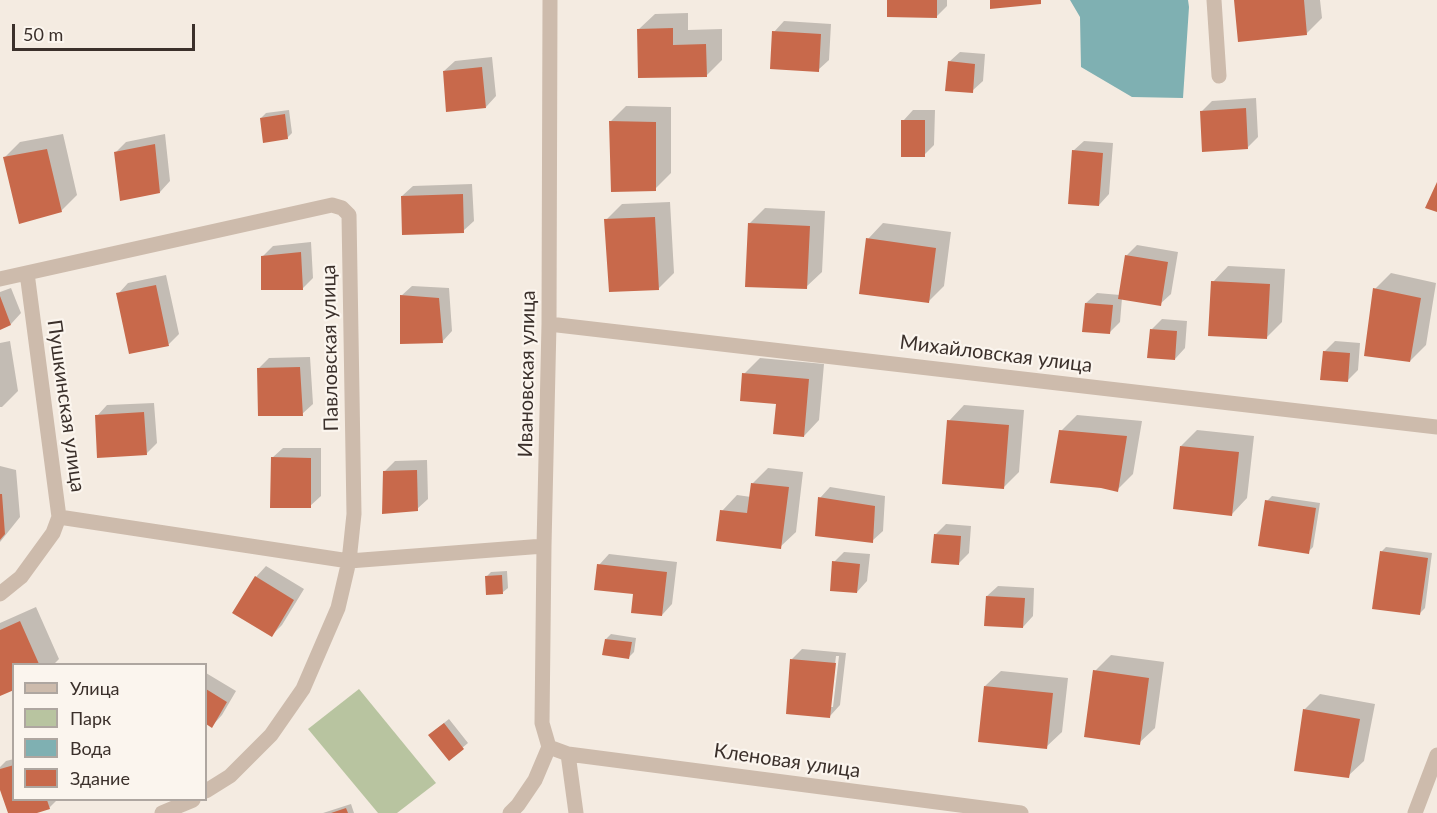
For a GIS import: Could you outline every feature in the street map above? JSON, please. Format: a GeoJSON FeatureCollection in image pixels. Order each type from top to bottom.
{"type":"FeatureCollection","features":[{"type":"Feature","properties":{"kind":"street","name":"Ивановская улица"},"geometry":{"type":"LineString","coordinates":[[549,747],[542,723],[549,324],[550,0]]}},
{"type":"Feature","properties":{"kind":"street"},"geometry":{"type":"LineString","coordinates":[[1214,0],[1219,76]]}},
{"type":"Feature","properties":{"kind":"street","name":"Павловская улица"},"geometry":{"type":"LineString","coordinates":[[0,279],[332,205],[342,208],[349,215],[354,514],[349,561],[338,608],[303,689],[271,735],[230,776],[207,791]]}},
{"type":"Feature","properties":{"kind":"street","name":"Пушкинская улица"},"geometry":{"type":"LineString","coordinates":[[0,594],[21,577],[33,562],[53,533],[59,517],[27,273]]}},
{"type":"Feature","properties":{"kind":"street","name":"Михайловская улица"},"geometry":{"type":"LineString","coordinates":[[549,324],[1437,427]]}},
{"type":"Feature","properties":{"kind":"street"},"geometry":{"type":"LineString","coordinates":[[59,517],[349,561],[544,546]]}},
{"type":"Feature","properties":{"kind":"street"},"geometry":{"type":"LineString","coordinates":[[510,813],[535,780],[549,747]]}},
{"type":"Feature","properties":{"kind":"street","name":"Кленовая улица"},"geometry":{"type":"LineString","coordinates":[[549,747],[568,754],[628,760],[976,810],[1021,813]]}},
{"type":"Feature","properties":{"kind":"street"},"geometry":{"type":"LineString","coordinates":[[568,754],[576,813]]}},
{"type":"Feature","properties":{"kind":"street"},"geometry":{"type":"LineString","coordinates":[[1415,813],[1437,755]]}},
{"type":"Feature","properties":{"kind":"street"},"geometry":{"type":"LineString","coordinates":[[162,813],[191,801]]}},
{"type":"Feature","properties":{"kind":"green space"},"geometry":{"type":"Polygon","coordinates":[[[359,689],[436,783],[397,813],[378,813],[308,729],[359,689]]]}},
{"type":"Feature","properties":{"kind":"water"},"geometry":{"type":"Polygon","coordinates":[[[1070,0],[1188,0],[1183,98],[1132,97],[1081,67],[1080,17],[1070,0]]]}},
{"type":"Feature","properties":{"kind":"building"},"geometry":{"type":"Polygon","coordinates":[[[887,0],[937,0],[937,18],[887,17],[887,0]]]}},
{"type":"Feature","properties":{"kind":"building"},"geometry":{"type":"Polygon","coordinates":[[[990,0],[1041,0],[1041,4],[990,9],[990,0]]]}},
{"type":"Feature","properties":{"kind":"building"},"geometry":{"type":"Polygon","coordinates":[[[1234,0],[1304,0],[1307,35],[1238,42],[1234,0]]]}},
{"type":"Feature","properties":{"kind":"building"},"geometry":{"type":"Polygon","coordinates":[[[673,28],[673,45],[706,44],[707,77],[638,78],[637,29],[673,28]]]}},
{"type":"Feature","properties":{"kind":"building"},"geometry":{"type":"Polygon","coordinates":[[[772,31],[821,34],[819,72],[770,69],[772,31]]]}},
{"type":"Feature","properties":{"kind":"building"},"geometry":{"type":"Polygon","coordinates":[[[948,61],[975,64],[973,93],[945,91],[948,61]]]}},
{"type":"Feature","properties":{"kind":"building"},"geometry":{"type":"Polygon","coordinates":[[[482,67],[486,108],[446,112],[443,71],[482,67]]]}},
{"type":"Feature","properties":{"kind":"building"},"geometry":{"type":"Polygon","coordinates":[[[1246,108],[1248,149],[1202,152],[1200,111],[1246,108]]]}},
{"type":"Feature","properties":{"kind":"building"},"geometry":{"type":"Polygon","coordinates":[[[285,114],[288,139],[263,143],[260,118],[285,114]]]}},
{"type":"Feature","properties":{"kind":"building"},"geometry":{"type":"Polygon","coordinates":[[[901,120],[925,120],[925,157],[901,157],[901,120]]]}},
{"type":"Feature","properties":{"kind":"building"},"geometry":{"type":"Polygon","coordinates":[[[609,121],[656,122],[656,191],[611,192],[609,121]]]}},
{"type":"Feature","properties":{"kind":"building"},"geometry":{"type":"Polygon","coordinates":[[[155,144],[160,193],[120,201],[114,152],[155,144]]]}},
{"type":"Feature","properties":{"kind":"building"},"geometry":{"type":"Polygon","coordinates":[[[47,149],[62,212],[19,224],[3,157],[47,149]]]}},
{"type":"Feature","properties":{"kind":"building"},"geometry":{"type":"Polygon","coordinates":[[[1072,150],[1103,153],[1099,206],[1068,204],[1072,150]]]}},
{"type":"Feature","properties":{"kind":"building"},"geometry":{"type":"Polygon","coordinates":[[[1437,182],[1437,212],[1425,208],[1437,182]]]}},
{"type":"Feature","properties":{"kind":"building"},"geometry":{"type":"Polygon","coordinates":[[[463,194],[464,233],[402,235],[401,196],[463,194]]]}},
{"type":"Feature","properties":{"kind":"building"},"geometry":{"type":"Polygon","coordinates":[[[655,217],[659,290],[609,292],[604,219],[655,217]]]}},
{"type":"Feature","properties":{"kind":"building"},"geometry":{"type":"Polygon","coordinates":[[[748,223],[810,226],[807,289],[745,287],[748,223]]]}},
{"type":"Feature","properties":{"kind":"building"},"geometry":{"type":"Polygon","coordinates":[[[866,238],[936,248],[929,303],[859,294],[866,238]]]}},
{"type":"Feature","properties":{"kind":"building"},"geometry":{"type":"Polygon","coordinates":[[[301,252],[303,290],[261,290],[261,256],[301,252]]]}},
{"type":"Feature","properties":{"kind":"building"},"geometry":{"type":"Polygon","coordinates":[[[1125,255],[1168,262],[1161,306],[1118,299],[1125,255]]]}},
{"type":"Feature","properties":{"kind":"building"},"geometry":{"type":"Polygon","coordinates":[[[1211,281],[1270,284],[1267,339],[1208,336],[1211,281]]]}},
{"type":"Feature","properties":{"kind":"building"},"geometry":{"type":"Polygon","coordinates":[[[156,285],[169,346],[129,354],[116,293],[156,285]]]}},
{"type":"Feature","properties":{"kind":"building"},"geometry":{"type":"Polygon","coordinates":[[[1373,288],[1421,298],[1410,362],[1364,356],[1373,288]]]}},
{"type":"Feature","properties":{"kind":"building"},"geometry":{"type":"Polygon","coordinates":[[[400,295],[439,298],[443,343],[400,344],[400,295]]]}},
{"type":"Feature","properties":{"kind":"building"},"geometry":{"type":"Polygon","coordinates":[[[0,296],[11,325],[0,330],[0,296]]]}},
{"type":"Feature","properties":{"kind":"building"},"geometry":{"type":"Polygon","coordinates":[[[1085,303],[1113,305],[1110,334],[1082,332],[1085,303]]]}},
{"type":"Feature","properties":{"kind":"building"},"geometry":{"type":"Polygon","coordinates":[[[1150,329],[1177,331],[1175,360],[1147,358],[1150,329]]]}},
{"type":"Feature","properties":{"kind":"building"},"geometry":{"type":"Polygon","coordinates":[[[1323,351],[1350,353],[1348,382],[1320,380],[1323,351]]]}},
{"type":"Feature","properties":{"kind":"building"},"geometry":{"type":"Polygon","coordinates":[[[300,367],[303,416],[258,416],[257,368],[300,367]]]}},
{"type":"Feature","properties":{"kind":"building"},"geometry":{"type":"Polygon","coordinates":[[[742,373],[809,379],[804,437],[773,434],[776,404],[740,401],[742,373]]]}},
{"type":"Feature","properties":{"kind":"building"},"geometry":{"type":"Polygon","coordinates":[[[144,412],[147,455],[97,458],[95,415],[144,412]]]}},
{"type":"Feature","properties":{"kind":"building"},"geometry":{"type":"Polygon","coordinates":[[[947,420],[1009,425],[1004,489],[942,484],[947,420]]]}},
{"type":"Feature","properties":{"kind":"building"},"geometry":{"type":"Polygon","coordinates":[[[1059,430],[1127,436],[1118,492],[1050,483],[1059,430]]]}},
{"type":"Feature","properties":{"kind":"building"},"geometry":{"type":"Polygon","coordinates":[[[1180,446],[1239,452],[1232,516],[1173,509],[1180,446]]]}},
{"type":"Feature","properties":{"kind":"building"},"geometry":{"type":"Polygon","coordinates":[[[271,457],[311,458],[311,508],[270,508],[271,457]]]}},
{"type":"Feature","properties":{"kind":"building"},"geometry":{"type":"Polygon","coordinates":[[[417,470],[418,511],[382,514],[383,471],[417,470]]]}},
{"type":"Feature","properties":{"kind":"building"},"geometry":{"type":"Polygon","coordinates":[[[751,483],[789,487],[781,549],[716,541],[720,510],[747,513],[751,483]]]}},
{"type":"Feature","properties":{"kind":"building"},"geometry":{"type":"Polygon","coordinates":[[[0,494],[2,494],[5,534],[0,540],[0,494]]]}},
{"type":"Feature","properties":{"kind":"building"},"geometry":{"type":"Polygon","coordinates":[[[818,497],[875,506],[873,543],[815,536],[818,497]]]}},
{"type":"Feature","properties":{"kind":"building"},"geometry":{"type":"Polygon","coordinates":[[[1265,500],[1316,508],[1309,554],[1258,546],[1265,500]]]}},
{"type":"Feature","properties":{"kind":"building"},"geometry":{"type":"Polygon","coordinates":[[[934,534],[961,536],[959,565],[931,563],[934,534]]]}},
{"type":"Feature","properties":{"kind":"building"},"geometry":{"type":"Polygon","coordinates":[[[1380,551],[1428,558],[1420,615],[1372,609],[1380,551]]]}},
{"type":"Feature","properties":{"kind":"building"},"geometry":{"type":"Polygon","coordinates":[[[832,561],[860,564],[857,593],[830,591],[832,561]]]}},
{"type":"Feature","properties":{"kind":"building"},"geometry":{"type":"Polygon","coordinates":[[[597,564],[667,572],[662,616],[631,613],[633,594],[594,590],[597,564]]]}},
{"type":"Feature","properties":{"kind":"building"},"geometry":{"type":"Polygon","coordinates":[[[502,575],[503,594],[486,595],[485,576],[502,575]]]}},
{"type":"Feature","properties":{"kind":"building"},"geometry":{"type":"Polygon","coordinates":[[[255,576],[294,600],[272,637],[232,613],[255,576]]]}},
{"type":"Feature","properties":{"kind":"building"},"geometry":{"type":"Polygon","coordinates":[[[986,596],[1025,598],[1023,628],[984,626],[986,596]]]}},
{"type":"Feature","properties":{"kind":"building"},"geometry":{"type":"Polygon","coordinates":[[[20,621],[39,663],[12,663],[12,691],[0,696],[0,630],[20,621]]]}},
{"type":"Feature","properties":{"kind":"building"},"geometry":{"type":"Polygon","coordinates":[[[605,639],[632,642],[629,659],[602,655],[605,639]]]}},
{"type":"Feature","properties":{"kind":"building"},"geometry":{"type":"Polygon","coordinates":[[[790,659],[836,663],[830,718],[786,714],[790,659]]]}},
{"type":"Feature","properties":{"kind":"building"},"geometry":{"type":"Polygon","coordinates":[[[1093,670],[1149,678],[1140,745],[1084,737],[1093,670]]]}},
{"type":"Feature","properties":{"kind":"building"},"geometry":{"type":"Polygon","coordinates":[[[984,686],[1053,693],[1047,749],[978,742],[984,686]]]}},
{"type":"Feature","properties":{"kind":"building"},"geometry":{"type":"Polygon","coordinates":[[[207,690],[227,702],[212,728],[207,725],[207,690]]]}},
{"type":"Feature","properties":{"kind":"building"},"geometry":{"type":"Polygon","coordinates":[[[1303,709],[1360,719],[1349,778],[1294,771],[1303,709]]]}},
{"type":"Feature","properties":{"kind":"building"},"geometry":{"type":"Polygon","coordinates":[[[444,723],[464,749],[449,761],[428,735],[444,723]]]}},
{"type":"Feature","properties":{"kind":"building"},"geometry":{"type":"Polygon","coordinates":[[[12,766],[12,801],[47,801],[50,809],[37,813],[8,813],[0,790],[0,769],[12,766]]]}},
{"type":"Feature","properties":{"kind":"building"},"geometry":{"type":"Polygon","coordinates":[[[346,808],[348,813],[331,813],[346,808]]]}}]}
